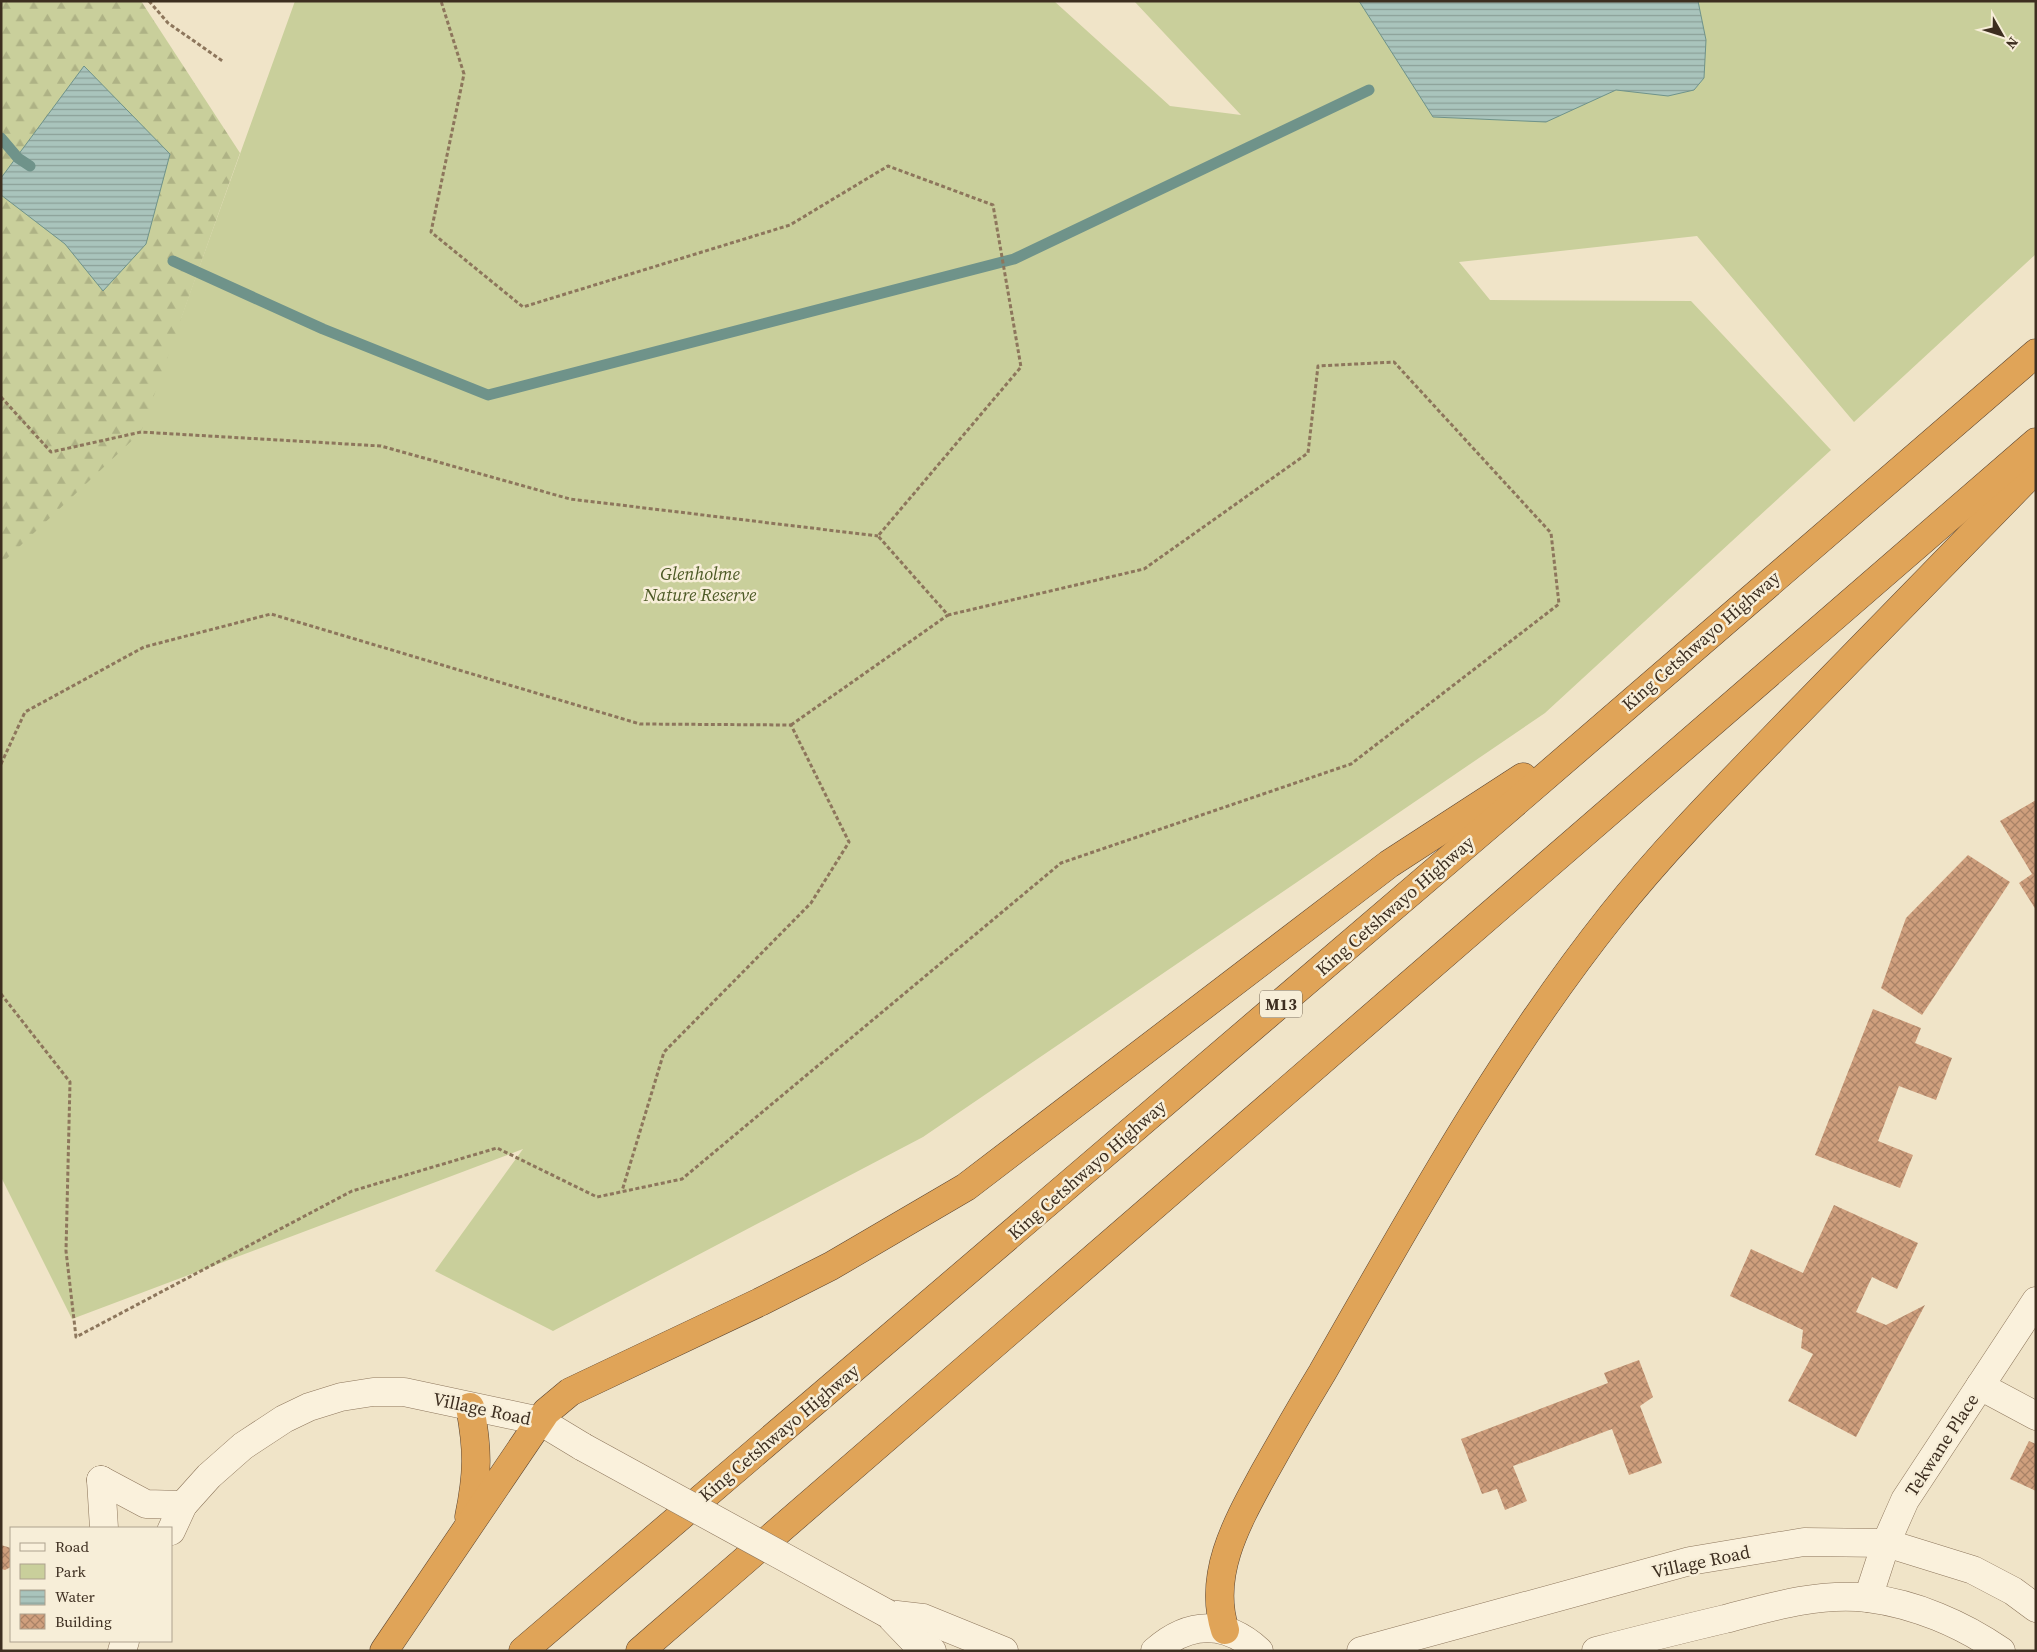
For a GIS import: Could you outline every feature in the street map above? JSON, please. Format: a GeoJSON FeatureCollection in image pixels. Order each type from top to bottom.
{"type":"FeatureCollection","features":[{"type":"Feature","properties":{"kind":"highway","name":"King Cetshwayo Highway"},"geometry":{"type":"LineString","coordinates":[[522,1651],[977,1264],[2036,353]]}},
{"type":"Feature","properties":{"kind":"highway"},"geometry":{"type":"LineString","coordinates":[[640,1651],[2036,442]]}},
{"type":"Feature","properties":{"kind":"highway"},"geometry":{"type":"LineString","coordinates":[[1225,1630],[1220,1601],[1224,1564],[1231,1538],[1252,1496],[1294,1419],[1486,1091],[1552,993],[1613,913],[1686,829],[2036,469]]}},
{"type":"Feature","properties":{"kind":"highway"},"geometry":{"type":"LineString","coordinates":[[384,1651],[546,1412],[570,1392],[769,1298],[831,1266],[966,1187],[1389,864],[1603,726]]}},
{"type":"Feature","properties":{"kind":"highway"},"geometry":{"type":"LineString","coordinates":[[467,1528],[477,1478],[476,1440],[470,1407]]}},
{"type":"Feature","properties":{"kind":"street","name":"Tekwane Place"},"geometry":{"type":"LineString","coordinates":[[1868,1598],[1886,1542],[1905,1500],[2036,1301]]}},
{"type":"Feature","properties":{"kind":"street"},"geometry":{"type":"LineString","coordinates":[[1980,1386],[2036,1416]]}},
{"type":"Feature","properties":{"kind":"street","name":"Village Road"},"geometry":{"type":"LineString","coordinates":[[172,1529],[183,1505],[209,1476],[243,1446],[284,1419],[309,1407],[341,1397],[373,1392],[404,1392],[540,1421],[888,1614],[913,1640],[932,1651]]}},
{"type":"Feature","properties":{"kind":"street"},"geometry":{"type":"LineString","coordinates":[[104,1527],[101,1480],[146,1504],[183,1505]]}},
{"type":"Feature","properties":{"kind":"street","name":"Village Road"},"geometry":{"type":"LineString","coordinates":[[1361,1651],[1690,1561],[1804,1542],[1886,1542],[1973,1570],[2012,1591],[2036,1608]]}},
{"type":"Feature","properties":{"kind":"street"},"geometry":{"type":"LineString","coordinates":[[1596,1651],[1772,1607],[1836,1597],[1868,1598],[1929,1613],[1975,1643],[2001,1651]]}},
{"type":"Feature","properties":{"kind":"street","name":"Village Road"},"geometry":{"type":"LineString","coordinates":[[888,1614],[923,1618],[1004,1651]]}},
{"type":"Feature","properties":{"kind":"street"},"geometry":{"type":"LineString","coordinates":[[1155,1650],[1176,1635],[1200,1628],[1225,1630],[1245,1638],[1259,1651]]}},
{"type":"Feature","properties":{"kind":"path"},"geometry":{"type":"LineString","coordinates":[[149,1],[168,23],[224,62]]}},
{"type":"Feature","properties":{"kind":"path"},"geometry":{"type":"LineString","coordinates":[[441,1],[464,74],[431,232],[523,307],[790,225],[888,166],[993,205],[1020,367],[878,536]]}},
{"type":"Feature","properties":{"kind":"path"},"geometry":{"type":"LineString","coordinates":[[1,764],[24,712],[144,648],[271,614],[640,724],[791,725],[948,615],[1144,569],[1308,453],[1318,366],[1394,362],[1551,533],[1559,604],[1351,764],[1061,863],[682,1179],[597,1197],[497,1148],[352,1191],[76,1337],[66,1252],[70,1082],[1,994]]}},
{"type":"Feature","properties":{"kind":"path"},"geometry":{"type":"LineString","coordinates":[[1,397],[51,452],[141,432],[381,446],[570,499],[878,536],[948,615]]}},
{"type":"Feature","properties":{"kind":"path"},"geometry":{"type":"LineString","coordinates":[[622,1191],[664,1052],[811,903],[849,842],[791,725]]}},
{"type":"Feature","properties":{"kind":"green space"},"geometry":{"type":"Polygon","coordinates":[[[1,1],[141,1],[240,153],[141,432],[1,564],[1,1]]]}},
{"type":"Feature","properties":{"kind":"green space","name":"Glenholme Nature Reserve"},"geometry":{"type":"Polygon","coordinates":[[[295,1],[1054,1],[1170,106],[1241,115],[1134,1],[2036,1],[2036,254],[1854,422],[1697,236],[1459,262],[1490,300],[1691,301],[1831,450],[1545,713],[923,1137],[553,1331],[435,1271],[523,1149],[72,1319],[1,1177],[1,476],[181,318],[295,1]]]}},
{"type":"Feature","properties":{"kind":"water"},"geometry":{"type":"Polygon","coordinates":[[[1359,1],[1698,1],[1706,40],[1704,78],[1694,90],[1668,96],[1616,90],[1546,122],[1433,117],[1359,1]]]}},
{"type":"Feature","properties":{"kind":"water"},"geometry":{"type":"Polygon","coordinates":[[[84,66],[170,154],[146,244],[103,291],[65,244],[1,195],[1,178],[84,66]]]}},
{"type":"Feature","properties":{"kind":"building"},"geometry":{"type":"Polygon","coordinates":[[[2036,800],[2036,910],[2019,883],[2032,874],[2000,821],[2036,800]]]}},
{"type":"Feature","properties":{"kind":"building"},"geometry":{"type":"Polygon","coordinates":[[[1968,855],[2010,882],[1922,1015],[1881,988],[1906,918],[1968,855]]]}},
{"type":"Feature","properties":{"kind":"building"},"geometry":{"type":"Polygon","coordinates":[[[1873,1009],[1921,1028],[1915,1043],[1952,1058],[1936,1100],[1899,1086],[1878,1141],[1913,1155],[1900,1188],[1815,1155],[1873,1009]]]}},
{"type":"Feature","properties":{"kind":"building"},"geometry":{"type":"Polygon","coordinates":[[[1834,1205],[1918,1243],[1897,1289],[1872,1277],[1856,1312],[1886,1325],[1925,1305],[1856,1437],[1788,1401],[1813,1354],[1801,1348],[1803,1330],[1730,1296],[1751,1249],[1803,1273],[1834,1205]]]}},
{"type":"Feature","properties":{"kind":"building"},"geometry":{"type":"Polygon","coordinates":[[[1639,1360],[1653,1397],[1640,1406],[1662,1463],[1629,1475],[1612,1429],[1513,1466],[1527,1501],[1505,1510],[1497,1489],[1482,1494],[1461,1439],[1608,1383],[1604,1373],[1639,1360]]]}},
{"type":"Feature","properties":{"kind":"building"},"geometry":{"type":"Polygon","coordinates":[[[2029,1441],[2036,1444],[2036,1491],[2010,1479],[2029,1441]]]}},
{"type":"Feature","properties":{"kind":"building"},"geometry":{"type":"Polygon","coordinates":[[[1,1545],[10,1548],[10,1568],[5,1570],[1,1569],[1,1545]]]}},
{"type":"Feature","properties":{"kind":"waterway"},"geometry":{"type":"LineString","coordinates":[[173,261],[323,329],[488,395],[1014,259],[1369,90]]}},
{"type":"Feature","properties":{"kind":"waterway"},"geometry":{"type":"LineString","coordinates":[[1,138],[18,158],[30,166]]}}]}
